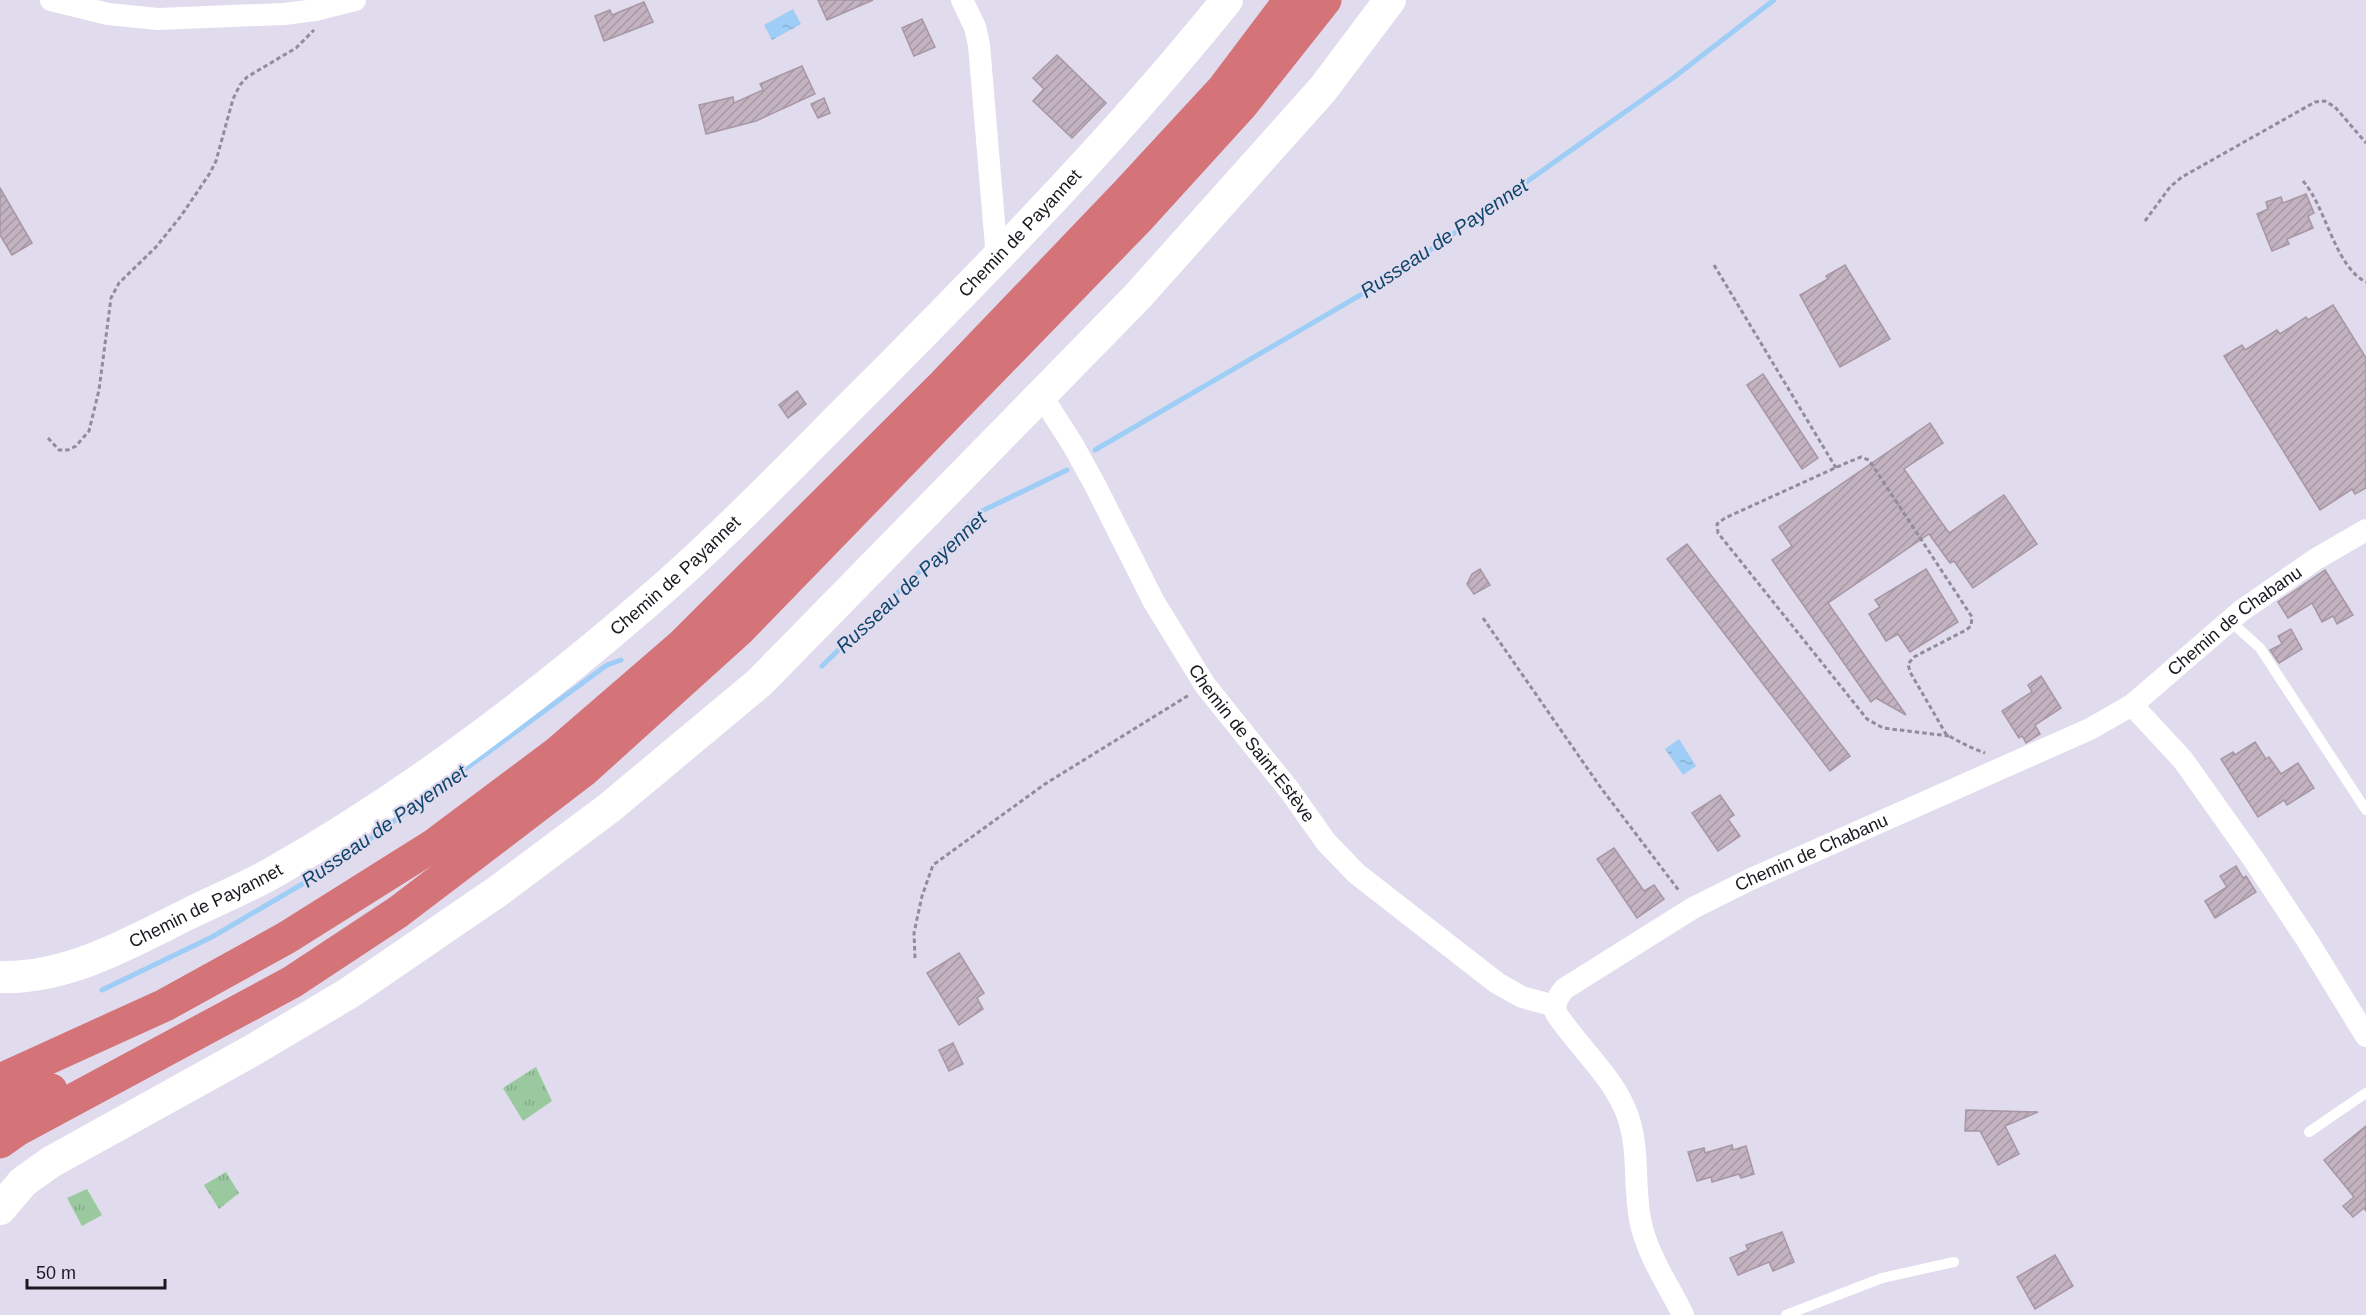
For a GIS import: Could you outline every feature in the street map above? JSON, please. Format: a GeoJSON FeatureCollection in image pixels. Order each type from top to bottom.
{"type":"FeatureCollection","features":[{"type":"Feature","properties":{"kind":"highway"},"geometry":{"type":"LineString","coordinates":[[0,1080],[165,1005],[286,938],[434,845],[557,753],[682,645],[943,385],[1223,89],[1290,0]]}},
{"type":"Feature","properties":{"kind":"highway"},"geometry":{"type":"LineString","coordinates":[[0,1142],[17,1130],[292,982],[398,912],[583,771],[747,621],[1140,217],[1241,106],[1325,0]]}},
{"type":"Feature","properties":{"kind":"highway"},"geometry":{"type":"LineString","coordinates":[[0,1111],[70,1083],[282,971],[384,909],[538,807]]}},
{"type":"Feature","properties":{"kind":"highway"},"geometry":{"type":"LineString","coordinates":[[0,1070],[165,1005]]}},
{"type":"Feature","properties":{"kind":"street"},"geometry":{"type":"LineString","coordinates":[[51,0],[108,14],[158,19],[223,18],[321,9],[355,0]]}},
{"type":"Feature","properties":{"kind":"street"},"geometry":{"type":"LineString","coordinates":[[962,0],[975,27],[979,45],[997,258]]}},
{"type":"Feature","properties":{"kind":"street","name":"Chemin de Payannet"},"geometry":{"type":"LineString","coordinates":[[0,977],[35,976],[91,960],[270,874],[347,829],[409,788],[534,694],[661,590],[792,465],[997,258],[1141,104],[1227,0]]}},
{"type":"Feature","properties":{"kind":"street"},"geometry":{"type":"LineString","coordinates":[[0,1209],[23,1182],[51,1162],[253,1050],[349,993],[498,891],[609,808],[760,682],[1137,297],[1323,89],[1377,21],[1390,0]]}},
{"type":"Feature","properties":{"kind":"street","name":"Chemin de Saint-Estève"},"geometry":{"type":"LineString","coordinates":[[1041,395],[1084,465],[1154,602],[1205,685],[1290,792],[1326,842],[1357,874],[1497,983],[1522,996],[1555,1006]]}},
{"type":"Feature","properties":{"kind":"street","name":"Chemin de Chabanu"},"geometry":{"type":"LineString","coordinates":[[1555,1006],[1564,988],[1576,979],[1692,908],[1749,880],[2015,764],[2090,729],[2132,705],[2230,621],[2316,560],[2366,530]]}},
{"type":"Feature","properties":{"kind":"street"},"geometry":{"type":"LineString","coordinates":[[2132,705],[2183,760],[2248,851],[2307,940],[2366,1036]]}},
{"type":"Feature","properties":{"kind":"street"},"geometry":{"type":"LineString","coordinates":[[1555,1006],[1560,1020],[1614,1089],[1626,1112],[1635,1137],[1637,1190],[1642,1227],[1653,1257],[1683,1315]]}},
{"type":"Feature","properties":{"kind":"lane"},"geometry":{"type":"LineString","coordinates":[[2230,621],[2260,648],[2366,810]]}},
{"type":"Feature","properties":{"kind":"lane"},"geometry":{"type":"LineString","coordinates":[[2309,1132],[2366,1093]]}},
{"type":"Feature","properties":{"kind":"lane"},"geometry":{"type":"LineString","coordinates":[[1786,1315],[1882,1278],[1954,1262]]}},
{"type":"Feature","properties":{"kind":"path"},"geometry":{"type":"LineString","coordinates":[[48,438],[59,450],[68,450],[84,439],[89,431],[99,390],[111,298],[115,290],[119,283],[156,247],[210,173],[216,161],[233,99],[240,86],[247,77],[284,57],[309,37],[321,9]]}},
{"type":"Feature","properties":{"kind":"path"},"geometry":{"type":"LineString","coordinates":[[2145,222],[2170,187],[2182,177],[2315,102],[2325,101],[2335,107],[2366,142]]}},
{"type":"Feature","properties":{"kind":"path"},"geometry":{"type":"LineString","coordinates":[[2303,181],[2312,191],[2333,242],[2355,276],[2366,282]]}},
{"type":"Feature","properties":{"kind":"path"},"geometry":{"type":"LineString","coordinates":[[1714,265],[1836,468]]}},
{"type":"Feature","properties":{"kind":"path"},"geometry":{"type":"LineString","coordinates":[[1949,736],[1883,728],[1867,719],[1718,533],[1717,525],[1725,518],[1861,457],[1869,460],[1972,617],[1971,626],[1966,630],[1914,657],[1908,664],[1910,672],[1937,722],[1949,736],[1963,745],[2015,764]]}},
{"type":"Feature","properties":{"kind":"path"},"geometry":{"type":"LineString","coordinates":[[1483,618],[1601,788],[1692,908]]}},
{"type":"Feature","properties":{"kind":"path"},"geometry":{"type":"LineString","coordinates":[[915,958],[914,933],[922,896],[933,865],[1045,784],[1205,685]]}},
{"type":"Feature","properties":{"kind":"green space"},"geometry":{"type":"Polygon","coordinates":[[[536,1067],[552,1101],[523,1121],[503,1088],[536,1067]]]}},
{"type":"Feature","properties":{"kind":"green space"},"geometry":{"type":"Polygon","coordinates":[[[226,1172],[239,1193],[219,1209],[204,1185],[226,1172]]]}},
{"type":"Feature","properties":{"kind":"green space"},"geometry":{"type":"Polygon","coordinates":[[[87,1189],[102,1215],[82,1226],[67,1198],[87,1189]]]}},
{"type":"Feature","properties":{"kind":"water"},"geometry":{"type":"Polygon","coordinates":[[[793,9],[801,24],[772,40],[764,25],[793,9]]]}},
{"type":"Feature","properties":{"kind":"water"},"geometry":{"type":"Polygon","coordinates":[[[1679,739],[1696,766],[1683,775],[1665,749],[1679,739]]]}},
{"type":"Feature","properties":{"kind":"building"},"geometry":{"type":"Polygon","coordinates":[[[818,0],[873,0],[827,20],[818,0]]]}},
{"type":"Feature","properties":{"kind":"building"},"geometry":{"type":"Polygon","coordinates":[[[644,2],[653,22],[604,41],[595,16],[610,10],[612,15],[644,2]]]}},
{"type":"Feature","properties":{"kind":"building"},"geometry":{"type":"Polygon","coordinates":[[[922,19],[935,47],[914,56],[902,28],[922,19]]]}},
{"type":"Feature","properties":{"kind":"building"},"geometry":{"type":"Polygon","coordinates":[[[1057,55],[1106,103],[1072,138],[1033,101],[1044,89],[1033,78],[1057,55]]]}},
{"type":"Feature","properties":{"kind":"building"},"geometry":{"type":"Polygon","coordinates":[[[802,66],[815,94],[756,121],[706,134],[699,105],[733,97],[734,103],[763,90],[760,84],[802,66]]]}},
{"type":"Feature","properties":{"kind":"building"},"geometry":{"type":"Polygon","coordinates":[[[824,98],[830,113],[818,118],[811,104],[824,98]]]}},
{"type":"Feature","properties":{"kind":"building"},"geometry":{"type":"Polygon","coordinates":[[[0,188],[32,243],[12,255],[0,235],[0,188]]]}},
{"type":"Feature","properties":{"kind":"building"},"geometry":{"type":"Polygon","coordinates":[[[2306,194],[2314,213],[2308,216],[2313,228],[2287,239],[2289,244],[2272,251],[2257,214],[2268,209],[2266,202],[2281,197],[2283,203],[2306,194]]]}},
{"type":"Feature","properties":{"kind":"building"},"geometry":{"type":"Polygon","coordinates":[[[1845,265],[1890,339],[1840,367],[1800,295],[1828,279],[1826,276],[1845,265]]]}},
{"type":"Feature","properties":{"kind":"building"},"geometry":{"type":"Polygon","coordinates":[[[2333,305],[2366,358],[2366,488],[2355,494],[2352,489],[2320,510],[2224,356],[2242,345],[2245,350],[2277,330],[2280,334],[2306,317],[2308,320],[2333,305]]]}},
{"type":"Feature","properties":{"kind":"building"},"geometry":{"type":"Polygon","coordinates":[[[1763,374],[1818,458],[1802,469],[1747,385],[1763,374]]]}},
{"type":"Feature","properties":{"kind":"building"},"geometry":{"type":"Polygon","coordinates":[[[797,391],[806,404],[788,418],[779,405],[797,391]]]}},
{"type":"Feature","properties":{"kind":"building"},"geometry":{"type":"Polygon","coordinates":[[[1930,423],[1943,443],[1904,469],[1949,533],[2004,495],[2037,544],[1973,588],[1954,561],[1950,563],[1929,534],[1828,603],[1906,715],[1876,698],[1871,702],[1772,560],[1792,546],[1779,527],[1930,423]]]}},
{"type":"Feature","properties":{"kind":"building"},"geometry":{"type":"Polygon","coordinates":[[[1687,544],[1850,756],[1830,771],[1667,559],[1687,544]]]}},
{"type":"Feature","properties":{"kind":"building"},"geometry":{"type":"Polygon","coordinates":[[[1480,569],[1490,585],[1474,594],[1467,584],[1472,574],[1480,569]]]}},
{"type":"Feature","properties":{"kind":"building"},"geometry":{"type":"Polygon","coordinates":[[[1926,569],[1958,622],[1910,652],[1898,634],[1886,641],[1869,614],[1880,607],[1875,600],[1926,569]]]}},
{"type":"Feature","properties":{"kind":"building"},"geometry":{"type":"Polygon","coordinates":[[[2325,570],[2353,615],[2337,624],[2333,616],[2322,622],[2312,603],[2288,618],[2278,602],[2325,570]]]}},
{"type":"Feature","properties":{"kind":"building"},"geometry":{"type":"Polygon","coordinates":[[[2291,629],[2302,649],[2279,663],[2270,650],[2282,644],[2278,636],[2291,629]]]}},
{"type":"Feature","properties":{"kind":"building"},"geometry":{"type":"Polygon","coordinates":[[[2041,676],[2061,708],[2035,725],[2040,734],[2026,743],[2022,736],[2019,738],[2002,711],[2032,692],[2028,685],[2041,676]]]}},
{"type":"Feature","properties":{"kind":"building"},"geometry":{"type":"Polygon","coordinates":[[[2255,742],[2266,759],[2269,757],[2281,774],[2298,763],[2314,788],[2287,805],[2284,800],[2258,817],[2221,759],[2233,752],[2235,755],[2255,742]]]}},
{"type":"Feature","properties":{"kind":"building"},"geometry":{"type":"Polygon","coordinates":[[[1720,795],[1734,815],[1728,819],[1740,836],[1718,851],[1692,813],[1720,795]]]}},
{"type":"Feature","properties":{"kind":"building"},"geometry":{"type":"Polygon","coordinates":[[[1614,848],[1644,891],[1654,885],[1664,899],[1637,918],[1597,859],[1614,848]]]}},
{"type":"Feature","properties":{"kind":"building"},"geometry":{"type":"Polygon","coordinates":[[[2236,866],[2243,878],[2246,876],[2256,892],[2215,918],[2205,901],[2227,887],[2220,876],[2236,866]]]}},
{"type":"Feature","properties":{"kind":"building"},"geometry":{"type":"Polygon","coordinates":[[[959,953],[984,993],[977,998],[983,1009],[959,1025],[927,973],[959,953]]]}},
{"type":"Feature","properties":{"kind":"building"},"geometry":{"type":"Polygon","coordinates":[[[953,1043],[963,1064],[949,1071],[939,1050],[953,1043]]]}},
{"type":"Feature","properties":{"kind":"building"},"geometry":{"type":"Polygon","coordinates":[[[1966,1110],[2038,1112],[2005,1126],[2019,1154],[1998,1165],[1980,1131],[1965,1131],[1966,1110]]]}},
{"type":"Feature","properties":{"kind":"building"},"geometry":{"type":"Polygon","coordinates":[[[2366,1126],[2366,1211],[2364,1208],[2353,1217],[2343,1206],[2354,1197],[2324,1160],[2366,1126]]]}},
{"type":"Feature","properties":{"kind":"building"},"geometry":{"type":"Polygon","coordinates":[[[1732,1145],[1733,1150],[1746,1146],[1754,1174],[1741,1178],[1739,1174],[1712,1182],[1711,1177],[1697,1181],[1688,1152],[1704,1148],[1705,1153],[1732,1145]]]}},
{"type":"Feature","properties":{"kind":"building"},"geometry":{"type":"Polygon","coordinates":[[[1782,1232],[1794,1262],[1773,1271],[1769,1262],[1738,1275],[1730,1258],[1748,1250],[1746,1245],[1782,1232]]]}},
{"type":"Feature","properties":{"kind":"building"},"geometry":{"type":"Polygon","coordinates":[[[2055,1255],[2073,1286],[2035,1309],[2017,1277],[2055,1255]]]}},
{"type":"Feature","properties":{"kind":"waterway","name":"Russeau de Payennet"},"geometry":{"type":"LineString","coordinates":[[1095,450],[1398,273],[1673,78],[1774,0]]}},
{"type":"Feature","properties":{"kind":"waterway","name":"Russeau de Payennet"},"geometry":{"type":"LineString","coordinates":[[822,666],[982,511],[1067,470]]}},
{"type":"Feature","properties":{"kind":"waterway","name":"Russeau de Payennet"},"geometry":{"type":"LineString","coordinates":[[102,990],[212,937],[333,866],[607,665],[621,660]]}}]}
